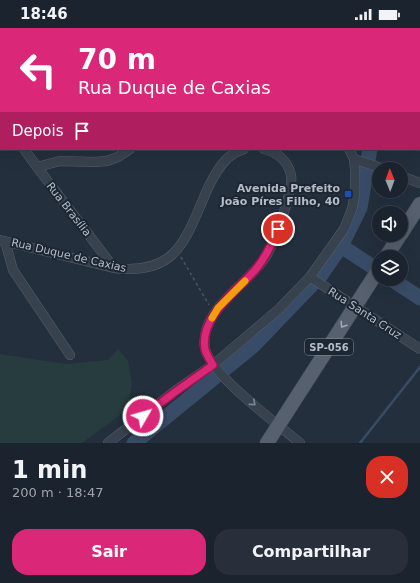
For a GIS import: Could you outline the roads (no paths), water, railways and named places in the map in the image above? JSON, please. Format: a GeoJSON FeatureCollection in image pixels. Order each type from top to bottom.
{"type":"FeatureCollection","features":[{"type":"Feature","properties":{"kind":"main road"},"geometry":{"type":"LineString","coordinates":[[408,223],[420,204]]}},
{"type":"Feature","properties":{"kind":"main road","name":"SP-056"},"geometry":{"type":"LineString","coordinates":[[267,443],[372,280]]}},
{"type":"Feature","properties":{"kind":"street","name":"Rua Brasília"},"geometry":{"type":"LineString","coordinates":[[25,150],[114,268]]}},
{"type":"Feature","properties":{"kind":"street"},"geometry":{"type":"LineString","coordinates":[[37,167],[60,161],[107,161],[118,157],[128,150]]}},
{"type":"Feature","properties":{"kind":"street","name":"Rua Duque de Caxias"},"geometry":{"type":"LineString","coordinates":[[2,240],[114,268],[132,270],[148,268],[160,264],[182,244],[213,178],[225,161],[233,154],[242,150]]}},
{"type":"Feature","properties":{"kind":"street"},"geometry":{"type":"LineString","coordinates":[[269,150],[279,156],[288,166],[291,176],[290,189],[283,215],[266,256],[256,269],[214,314],[205,336],[205,349],[213,365],[223,377],[300,443]]}},
{"type":"Feature","properties":{"kind":"street"},"geometry":{"type":"LineString","coordinates":[[350,150],[358,160],[372,165]]}},
{"type":"Feature","properties":{"kind":"street"},"geometry":{"type":"LineString","coordinates":[[108,443],[213,365],[312,279],[350,218],[355,194],[358,160]]}},
{"type":"Feature","properties":{"kind":"street"},"geometry":{"type":"LineString","coordinates":[[408,179],[420,183]]}},
{"type":"Feature","properties":{"kind":"street"},"geometry":{"type":"LineString","coordinates":[[2,240],[13,270],[70,355]]}},
{"type":"Feature","properties":{"kind":"street","name":"Rua Santa Cruz"},"geometry":{"type":"LineString","coordinates":[[312,279],[420,349]]}},
{"type":"Feature","properties":{"kind":"waterway"},"geometry":{"type":"LineString","coordinates":[[134,443],[253,346],[321,275],[341,246],[360,208],[370,150]]}},
{"type":"Feature","properties":{"kind":"waterway"},"geometry":{"type":"LineString","coordinates":[[341,246],[372,266]]}},
{"type":"Feature","properties":{"kind":"waterway"},"geometry":{"type":"LineString","coordinates":[[402,286],[420,298]]}},
{"type":"Feature","properties":{"kind":"waterway"},"geometry":{"type":"LineString","coordinates":[[360,443],[420,367]]}},
{"type":"Feature","properties":{"kind":"place","name":"Avenida Prefeito João Píres Filho, 40"},"geometry":{"type":"Point","coordinates":[348,194]}}]}
